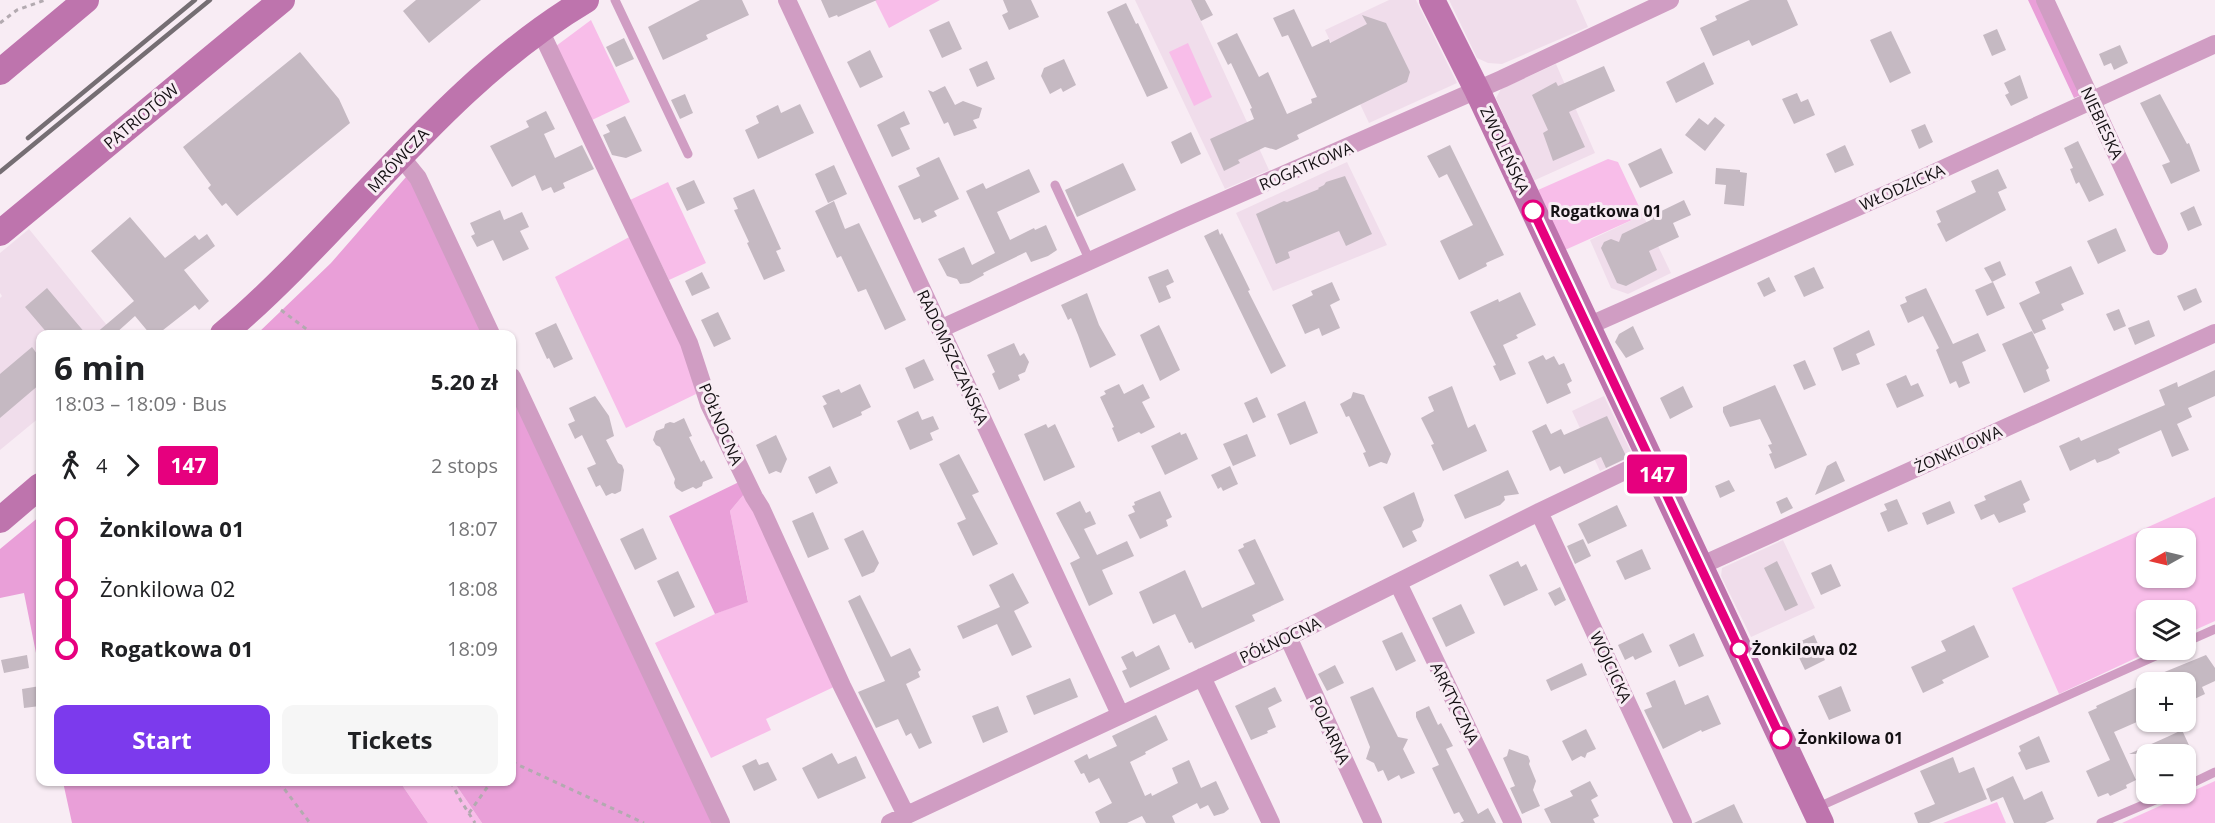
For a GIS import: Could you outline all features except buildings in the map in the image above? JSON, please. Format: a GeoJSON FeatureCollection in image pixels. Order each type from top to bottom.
{"type":"FeatureCollection","features":[{"type":"Feature","properties":{"kind":"street"},"geometry":{"type":"LineString","coordinates":[[0,72],[86,0]]}},
{"type":"Feature","properties":{"kind":"street","name":"PATRIOTÓW"},"geometry":{"type":"LineString","coordinates":[[0,233],[282,0]]}},
{"type":"Feature","properties":{"kind":"street","name":"MRÓWCZA"},"geometry":{"type":"LineString","coordinates":[[228,330],[251,311],[311,252],[468,89],[499,61],[540,30],[586,0]]}},
{"type":"Feature","properties":{"kind":"street","name":"RADOMSZCZAŃSKA"},"geometry":{"type":"LineString","coordinates":[[787,0],[1120,714]]}},
{"type":"Feature","properties":{"kind":"street","name":"ZWOLEŃSKA"},"geometry":{"type":"LineString","coordinates":[[1432,0],[1477,90],[1817,816]]}},
{"type":"Feature","properties":{"kind":"street","name":"ROGATKOWA"},"geometry":{"type":"LineString","coordinates":[[940,329],[1477,90],[1670,0]]}},
{"type":"Feature","properties":{"kind":"street","name":"NIEBIESKA"},"geometry":{"type":"LineString","coordinates":[[2045,0],[2159,246]]}},
{"type":"Feature","properties":{"kind":"street","name":"PÓŁNOCNA"},"geometry":{"type":"LineString","coordinates":[[540,30],[688,343],[713,413],[761,508],[842,686],[898,819],[1288,637],[1650,459]]}},
{"type":"Feature","properties":{"kind":"street","name":"WŁODZICKA"},"geometry":{"type":"LineString","coordinates":[[1588,326],[1912,183],[2215,44]]}},
{"type":"Feature","properties":{"kind":"street"},"geometry":{"type":"LineString","coordinates":[[401,157],[418,178],[489,330]]}},
{"type":"Feature","properties":{"kind":"street","name":"ŻONKILOWA"},"geometry":{"type":"LineString","coordinates":[[1700,566],[2215,333]]}},
{"type":"Feature","properties":{"kind":"street"},"geometry":{"type":"LineString","coordinates":[[516,386],[721,823]]}},
{"type":"Feature","properties":{"kind":"street"},"geometry":{"type":"LineString","coordinates":[[0,520],[36,489]]}},
{"type":"Feature","properties":{"kind":"street","name":"WÓJCICKA"},"geometry":{"type":"LineString","coordinates":[[1539,512],[1683,823]]}},
{"type":"Feature","properties":{"kind":"street","name":"ARKTYCZNA"},"geometry":{"type":"LineString","coordinates":[[1398,583],[1513,823]]}},
{"type":"Feature","properties":{"kind":"street","name":"POLARNA"},"geometry":{"type":"LineString","coordinates":[[1288,637],[1373,823]]}},
{"type":"Feature","properties":{"kind":"street"},"geometry":{"type":"LineString","coordinates":[[1202,676],[1271,823]]}},
{"type":"Feature","properties":{"kind":"lane"},"geometry":{"type":"LineString","coordinates":[[615,0],[688,154]]}},
{"type":"Feature","properties":{"kind":"lane"},"geometry":{"type":"LineString","coordinates":[[1055,185],[1090,261]]}},
{"type":"Feature","properties":{"kind":"lane"},"geometry":{"type":"LineString","coordinates":[[2196,638],[2215,629]]}},
{"type":"Feature","properties":{"kind":"lane"},"geometry":{"type":"LineString","coordinates":[[1817,816],[2148,660]]}},
{"type":"Feature","properties":{"kind":"lane"},"geometry":{"type":"LineString","coordinates":[[2196,781],[2215,772]]}},
{"type":"Feature","properties":{"kind":"lane"},"geometry":{"type":"LineString","coordinates":[[2101,823],[2146,804]]}},
{"type":"Feature","properties":{"kind":"path"},"geometry":{"type":"LineString","coordinates":[[0,23],[17,10],[45,0]]}},
{"type":"Feature","properties":{"kind":"path"},"geometry":{"type":"LineString","coordinates":[[278,307],[308,330]]}},
{"type":"Feature","properties":{"kind":"path"},"geometry":{"type":"LineString","coordinates":[[516,764],[644,823]]}},
{"type":"Feature","properties":{"kind":"path"},"geometry":{"type":"LineString","coordinates":[[282,786],[310,823]]}},
{"type":"Feature","properties":{"kind":"path"},"geometry":{"type":"LineString","coordinates":[[453,786],[475,823]]}},
{"type":"Feature","properties":{"kind":"path"},"geometry":{"type":"LineString","coordinates":[[469,813],[487,786]]}},
{"type":"Feature","properties":{"kind":"shaded area"},"geometry":{"type":"Polygon","coordinates":[[[875,0],[940,0],[889,28],[875,0]]]}},
{"type":"Feature","properties":{"kind":"shaded area"},"geometry":{"type":"Polygon","coordinates":[[[1135,0],[1191,0],[1269,170],[1225,189],[1135,0]]]}},
{"type":"Feature","properties":{"kind":"shaded area"},"geometry":{"type":"Polygon","coordinates":[[[1389,0],[1416,0],[1457,83],[1369,123],[1325,30],[1389,0]]]}},
{"type":"Feature","properties":{"kind":"shaded area"},"geometry":{"type":"Polygon","coordinates":[[[1449,0],[1576,0],[1588,27],[1502,64],[1488,63],[1477,58],[1449,0]]]}},
{"type":"Feature","properties":{"kind":"shaded area"},"geometry":{"type":"Polygon","coordinates":[[[2028,0],[2039,0],[2081,95],[2074,98],[2028,0]]]}},
{"type":"Feature","properties":{"kind":"shaded area"},"geometry":{"type":"Polygon","coordinates":[[[591,20],[630,102],[592,120],[556,46],[591,20]]]}},
{"type":"Feature","properties":{"kind":"shaded area"},"geometry":{"type":"Polygon","coordinates":[[[1188,43],[1212,97],[1194,106],[1169,52],[1188,43]]]}},
{"type":"Feature","properties":{"kind":"shaded area"},"geometry":{"type":"Polygon","coordinates":[[[1556,64],[1595,153],[1533,181],[1496,98],[1501,89],[1556,64]]]}},
{"type":"Feature","properties":{"kind":"shaded area"},"geometry":{"type":"Polygon","coordinates":[[[1608,159],[1618,162],[1643,215],[1565,250],[1538,190],[1608,159]]]}},
{"type":"Feature","properties":{"kind":"shaded area"},"geometry":{"type":"Polygon","coordinates":[[[1347,162],[1387,245],[1273,291],[1236,213],[1347,162]]]}},
{"type":"Feature","properties":{"kind":"shaded area"},"geometry":{"type":"Polygon","coordinates":[[[406,177],[411,178],[482,330],[261,330],[331,263],[406,177]]]}},
{"type":"Feature","properties":{"kind":"shaded area"},"geometry":{"type":"Polygon","coordinates":[[[668,182],[706,263],[669,280],[630,200],[668,182]]]}},
{"type":"Feature","properties":{"kind":"shaded area"},"geometry":{"type":"Polygon","coordinates":[[[1643,215],[1671,273],[1628,294],[1611,288],[1590,240],[1643,215]]]}},
{"type":"Feature","properties":{"kind":"shaded area"},"geometry":{"type":"Polygon","coordinates":[[[29,229],[111,330],[36,330],[36,420],[0,450],[0,298],[2,296],[0,293],[0,253],[29,229]]]}},
{"type":"Feature","properties":{"kind":"shaded area"},"geometry":{"type":"Polygon","coordinates":[[[633,235],[692,366],[696,394],[626,428],[555,277],[633,235]]]}},
{"type":"Feature","properties":{"kind":"shaded area"},"geometry":{"type":"Polygon","coordinates":[[[1604,396],[1633,456],[1600,471],[1572,411],[1604,396]]]}},
{"type":"Feature","properties":{"kind":"shaded area"},"geometry":{"type":"Polygon","coordinates":[[[516,402],[712,823],[482,823],[457,786],[516,786],[516,402]]]}},
{"type":"Feature","properties":{"kind":"shaded area"},"geometry":{"type":"Polygon","coordinates":[[[739,482],[745,493],[730,511],[748,602],[715,614],[669,516],[739,482]]]}},
{"type":"Feature","properties":{"kind":"shaded area"},"geometry":{"type":"Polygon","coordinates":[[[745,493],[838,685],[766,719],[771,730],[711,758],[655,643],[748,601],[730,511],[745,493]]]}},
{"type":"Feature","properties":{"kind":"shaded area"},"geometry":{"type":"Polygon","coordinates":[[[2215,497],[2215,621],[2196,630],[2196,600],[2136,600],[2136,658],[2059,694],[2012,588],[2136,532],[2136,588],[2196,588],[2196,528],[2146,528],[2215,497]]]}},
{"type":"Feature","properties":{"kind":"shaded area"},"geometry":{"type":"Polygon","coordinates":[[[36,519],[36,653],[24,593],[0,598],[0,549],[36,519]]]}},
{"type":"Feature","properties":{"kind":"shaded area"},"geometry":{"type":"Polygon","coordinates":[[[1783,540],[1815,608],[1751,637],[1721,576],[1722,568],[1783,540]]]}},
{"type":"Feature","properties":{"kind":"shaded area"},"geometry":{"type":"Polygon","coordinates":[[[2215,781],[2215,823],[2122,823],[2164,804],[2196,804],[2196,790],[2215,781]]]}},
{"type":"Feature","properties":{"kind":"shaded area"},"geometry":{"type":"Polygon","coordinates":[[[64,786],[403,786],[428,823],[72,823],[64,786]]]}},
{"type":"Feature","properties":{"kind":"shaded area"},"geometry":{"type":"Polygon","coordinates":[[[403,786],[457,786],[482,823],[428,823],[403,786]]]}},
{"type":"Feature","properties":{"kind":"shaded area"},"geometry":{"type":"Polygon","coordinates":[[[1997,802],[2006,823],[1943,823],[1997,802]]]}},
{"type":"Feature","properties":{"kind":"railway"},"geometry":{"type":"LineString","coordinates":[[28,138],[195,0]]}},
{"type":"Feature","properties":{"kind":"railway"},"geometry":{"type":"LineString","coordinates":[[0,172],[210,0]]}},
{"type":"Feature","properties":{"kind":"bus line","name":"147"},"geometry":{"type":"LineString","coordinates":[[1533,211],[1781,738]]}},
{"type":"Feature","properties":{"kind":"place","name":"Rogatkowa 01"},"geometry":{"type":"Point","coordinates":[1533,211]}},
{"type":"Feature","properties":{"kind":"place","name":"Żonkilowa 02"},"geometry":{"type":"Point","coordinates":[1739,649]}},
{"type":"Feature","properties":{"kind":"place","name":"Żonkilowa 01"},"geometry":{"type":"Point","coordinates":[1781,738]}}]}
